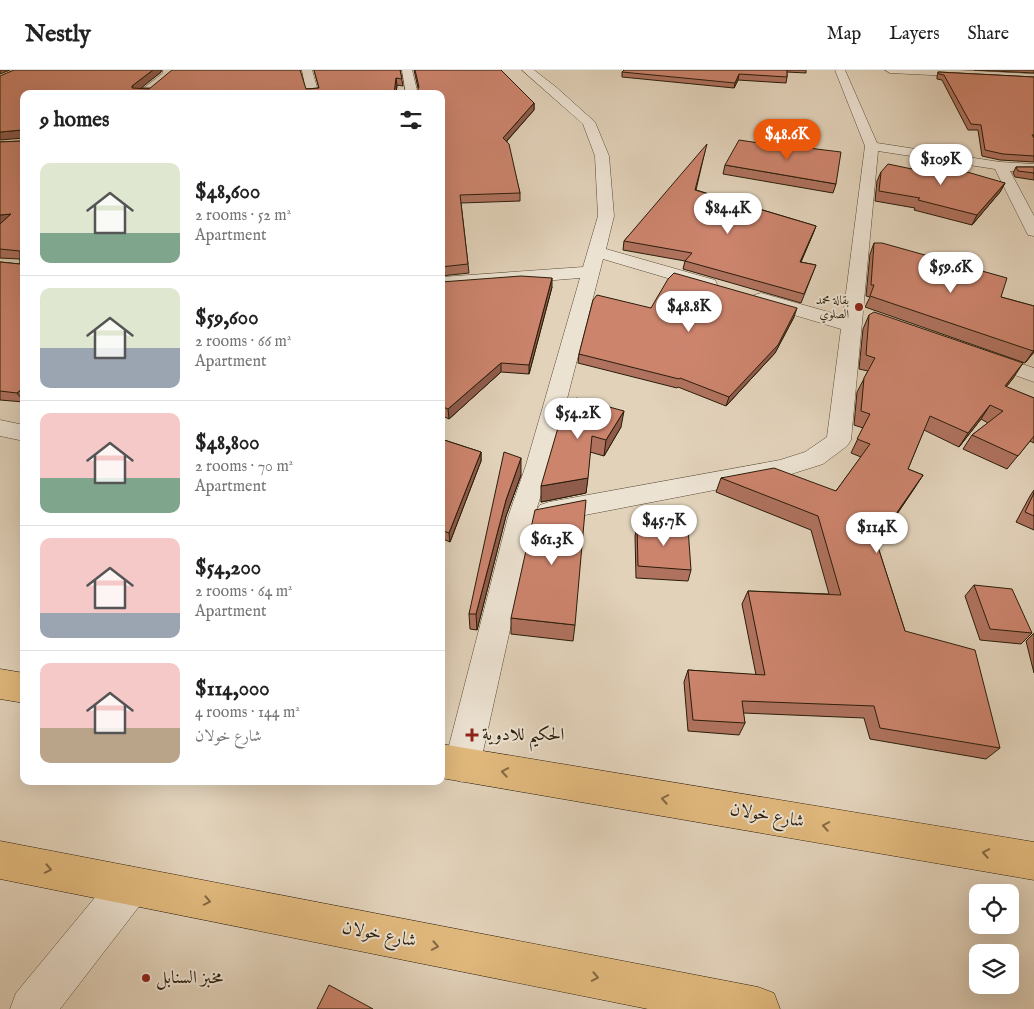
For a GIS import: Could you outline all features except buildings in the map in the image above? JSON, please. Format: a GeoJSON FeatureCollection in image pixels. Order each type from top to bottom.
{"type":"FeatureCollection","features":[{"type":"Feature","properties":{"kind":"main road"},"geometry":{"type":"LineString","coordinates":[[0,684],[20,687]]}},
{"type":"Feature","properties":{"kind":"main road","name":"شارع خولان"},"geometry":{"type":"LineString","coordinates":[[452,763],[1034,861]]}},
{"type":"Feature","properties":{"kind":"main road","name":"شارع خولان"},"geometry":{"type":"LineString","coordinates":[[0,860],[758,1009]]}},
{"type":"Feature","properties":{"kind":"street"},"geometry":{"type":"LineString","coordinates":[[147,90],[169,74],[168,70]]}},
{"type":"Feature","properties":{"kind":"street"},"geometry":{"type":"LineString","coordinates":[[307,70],[312,90]]}},
{"type":"Feature","properties":{"kind":"street"},"geometry":{"type":"LineString","coordinates":[[407,70],[411,90]]}},
{"type":"Feature","properties":{"kind":"street"},"geometry":{"type":"LineString","coordinates":[[452,763],[521,517],[538,465],[606,216],[602,156],[589,122],[528,70]]}},
{"type":"Feature","properties":{"kind":"street"},"geometry":{"type":"LineString","coordinates":[[521,517],[782,468],[814,458],[839,440],[858,318],[872,146],[840,70]]}},
{"type":"Feature","properties":{"kind":"street"},"geometry":{"type":"LineString","coordinates":[[890,70],[1034,77]]}},
{"type":"Feature","properties":{"kind":"street"},"geometry":{"type":"LineString","coordinates":[[872,146],[1000,166],[1034,168]]}},
{"type":"Feature","properties":{"kind":"street"},"geometry":{"type":"LineString","coordinates":[[1000,166],[1034,230]]}},
{"type":"Feature","properties":{"kind":"street"},"geometry":{"type":"LineString","coordinates":[[445,282],[593,262],[728,290]]}},
{"type":"Feature","properties":{"kind":"street"},"geometry":{"type":"LineString","coordinates":[[747,295],[858,318]]}},
{"type":"Feature","properties":{"kind":"street"},"geometry":{"type":"LineString","coordinates":[[961,349],[1034,374]]}},
{"type":"Feature","properties":{"kind":"street"},"geometry":{"type":"LineString","coordinates":[[0,428],[20,432]]}},
{"type":"Feature","properties":{"kind":"street"},"geometry":{"type":"LineString","coordinates":[[32,1009],[130,886]]}},
{"type":"Feature","properties":{"kind":"place","name":"بقالة محمد الصلوي"},"geometry":{"type":"Point","coordinates":[859,307]}},
{"type":"Feature","properties":{"kind":"place","name":"الحكيم للادوية"},"geometry":{"type":"Point","coordinates":[472,735]}},
{"type":"Feature","properties":{"kind":"place","name":"مخبز السنابل"},"geometry":{"type":"Point","coordinates":[146,978]}}]}
